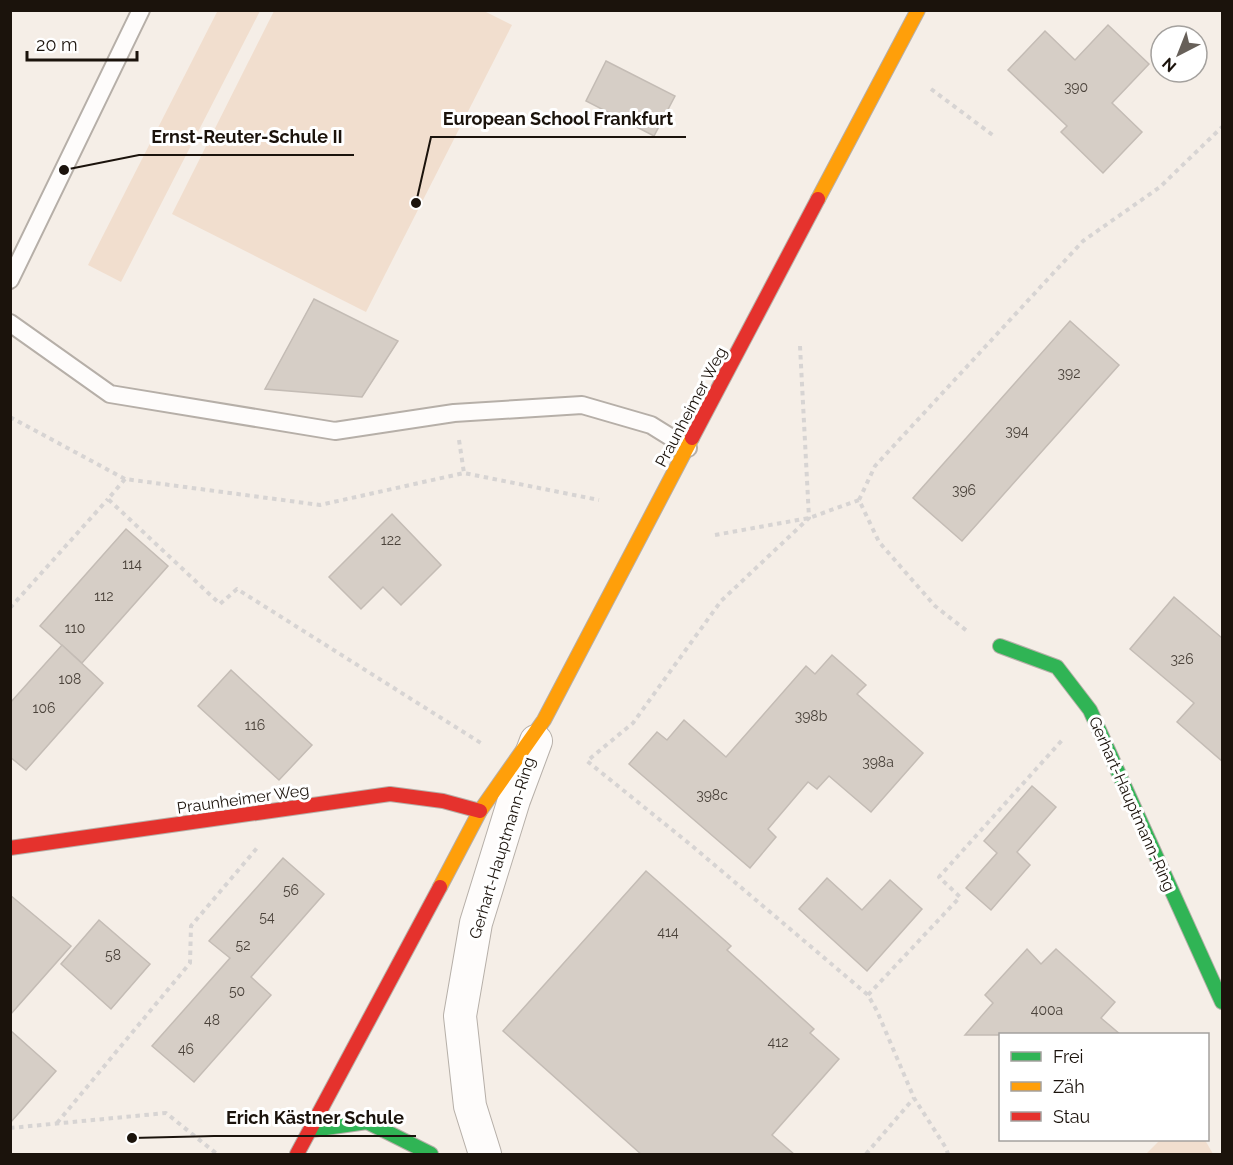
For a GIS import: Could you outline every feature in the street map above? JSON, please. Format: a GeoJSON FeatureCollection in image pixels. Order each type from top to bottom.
{"type":"FeatureCollection","features":[{"type":"Feature","properties":{"kind":"main road","name":"Praunheimer Weg"},"geometry":{"type":"LineString","coordinates":[[297,1155],[480,811],[544,720],[918,10]]}},
{"type":"Feature","properties":{"kind":"main road","name":"Gerhart-Hauptmann-Ring"},"geometry":{"type":"LineString","coordinates":[[1000,646],[1057,667],[1090,710],[1222,1002]]}},
{"type":"Feature","properties":{"kind":"main road","name":"Praunheimer Weg"},"geometry":{"type":"LineString","coordinates":[[10,848],[390,794],[442,801],[480,811]]}},
{"type":"Feature","properties":{"kind":"main road"},"geometry":{"type":"LineString","coordinates":[[312,1130],[367,1122],[431,1155]]}},
{"type":"Feature","properties":{"kind":"street","name":"Gerhart-Hauptmann-Ring"},"geometry":{"type":"LineString","coordinates":[[485,1155],[470,1106],[460,1016],[476,923],[514,800],[544,720]]}},
{"type":"Feature","properties":{"kind":"lane"},"geometry":{"type":"LineString","coordinates":[[10,280],[141,10]]}},
{"type":"Feature","properties":{"kind":"lane"},"geometry":{"type":"LineString","coordinates":[[10,323],[110,394],[335,431],[454,413],[582,405],[651,425],[688,448]]}},
{"type":"Feature","properties":{"kind":"path"},"geometry":{"type":"LineString","coordinates":[[931,89],[994,136]]}},
{"type":"Feature","properties":{"kind":"path"},"geometry":{"type":"LineString","coordinates":[[715,535],[809,518],[859,500],[875,466],[1083,241],[1160,187],[1222,128]]}},
{"type":"Feature","properties":{"kind":"path"},"geometry":{"type":"LineString","coordinates":[[800,346],[809,518],[721,601],[633,723],[587,761],[691,844],[868,995],[914,1098],[946,1148],[948,1155]]}},
{"type":"Feature","properties":{"kind":"path"},"geometry":{"type":"LineString","coordinates":[[454,413],[464,473]]}},
{"type":"Feature","properties":{"kind":"path"},"geometry":{"type":"LineString","coordinates":[[10,417],[125,480],[320,505],[464,473],[599,500]]}},
{"type":"Feature","properties":{"kind":"path"},"geometry":{"type":"LineString","coordinates":[[10,608],[125,480]]}},
{"type":"Feature","properties":{"kind":"path"},"geometry":{"type":"LineString","coordinates":[[108,499],[220,604],[237,589],[484,745]]}},
{"type":"Feature","properties":{"kind":"path"},"geometry":{"type":"LineString","coordinates":[[859,500],[879,542],[935,606],[968,631]]}},
{"type":"Feature","properties":{"kind":"path"},"geometry":{"type":"LineString","coordinates":[[868,995],[960,897],[939,878],[1070,731]]}},
{"type":"Feature","properties":{"kind":"path"},"geometry":{"type":"LineString","coordinates":[[57,1123],[190,963],[191,926],[259,845]]}},
{"type":"Feature","properties":{"kind":"path"},"geometry":{"type":"LineString","coordinates":[[866,1155],[914,1098]]}},
{"type":"Feature","properties":{"kind":"path"},"geometry":{"type":"LineString","coordinates":[[10,1128],[166,1113],[217,1155]]}},
{"type":"Feature","properties":{"kind":"shaded area"},"geometry":{"type":"Polygon","coordinates":[[[218,10],[260,11],[121,282],[88,265],[218,10]]]}},
{"type":"Feature","properties":{"kind":"shaded area"},"geometry":{"type":"Polygon","coordinates":[[[274,11],[484,11],[512,25],[366,312],[172,214],[274,11]]]}},
{"type":"Feature","properties":{"kind":"shaded area"},"geometry":{"type":"Polygon","coordinates":[[[1159,1141],[1206,1141],[1213,1154],[1146,1154],[1159,1141]]]}},
{"type":"Feature","properties":{"kind":"building"},"geometry":{"type":"Polygon","coordinates":[[[1108,25],[1149,64],[1112,103],[1142,132],[1103,173],[1061,132],[1067,126],[1008,70],[1045,31],[1075,60],[1108,25]]]}},
{"type":"Feature","properties":{"kind":"building"},"geometry":{"type":"Polygon","coordinates":[[[606,61],[675,96],[654,136],[586,101],[606,61]]]}},
{"type":"Feature","properties":{"kind":"building"},"geometry":{"type":"Polygon","coordinates":[[[314,299],[398,341],[362,397],[265,389],[314,299]]]}},
{"type":"Feature","properties":{"kind":"building"},"geometry":{"type":"Polygon","coordinates":[[[1070,321],[1119,365],[962,541],[913,498],[1070,321]]]}},
{"type":"Feature","properties":{"kind":"building"},"geometry":{"type":"Polygon","coordinates":[[[392,514],[441,565],[401,605],[383,587],[361,609],[329,577],[392,514]]]}},
{"type":"Feature","properties":{"kind":"building"},"geometry":{"type":"Polygon","coordinates":[[[126,529],[168,566],[82,663],[40,626],[126,529]]]}},
{"type":"Feature","properties":{"kind":"building"},"geometry":{"type":"Polygon","coordinates":[[[1174,597],[1222,638],[1222,761],[1177,722],[1194,703],[1130,649],[1174,597]]]}},
{"type":"Feature","properties":{"kind":"building"},"geometry":{"type":"Polygon","coordinates":[[[62,645],[103,683],[26,770],[10,757],[10,703],[62,645]]]}},
{"type":"Feature","properties":{"kind":"building"},"geometry":{"type":"Polygon","coordinates":[[[832,655],[866,685],[857,694],[923,753],[871,812],[829,776],[817,789],[808,782],[768,829],[776,837],[750,868],[629,764],[657,732],[667,740],[684,720],[726,757],[806,666],[815,674],[832,655]]]}},
{"type":"Feature","properties":{"kind":"building"},"geometry":{"type":"Polygon","coordinates":[[[231,670],[312,745],[279,780],[198,706],[231,670]]]}},
{"type":"Feature","properties":{"kind":"building"},"geometry":{"type":"Polygon","coordinates":[[[1032,786],[1056,807],[1017,852],[1030,865],[991,910],[966,888],[997,853],[984,841],[1032,786]]]}},
{"type":"Feature","properties":{"kind":"building"},"geometry":{"type":"Polygon","coordinates":[[[283,858],[324,894],[251,977],[271,995],[194,1082],[152,1046],[230,958],[209,941],[283,858]]]}},
{"type":"Feature","properties":{"kind":"building"},"geometry":{"type":"Polygon","coordinates":[[[646,871],[731,946],[727,950],[814,1029],[810,1033],[839,1059],[772,1135],[795,1155],[642,1155],[503,1031],[646,871]]]}},
{"type":"Feature","properties":{"kind":"building"},"geometry":{"type":"Polygon","coordinates":[[[827,878],[862,910],[890,880],[922,909],[867,971],[799,909],[827,878]]]}},
{"type":"Feature","properties":{"kind":"building"},"geometry":{"type":"Polygon","coordinates":[[[10,895],[71,946],[10,1015],[10,895]]]}},
{"type":"Feature","properties":{"kind":"building"},"geometry":{"type":"Polygon","coordinates":[[[99,920],[150,964],[111,1009],[61,964],[99,920]]]}},
{"type":"Feature","properties":{"kind":"building"},"geometry":{"type":"Polygon","coordinates":[[[1027,949],[1041,964],[1056,949],[1115,1002],[1101,1018],[1119,1033],[965,1035],[993,1003],[985,995],[1027,949]]]}},
{"type":"Feature","properties":{"kind":"building"},"geometry":{"type":"Polygon","coordinates":[[[10,1030],[56,1071],[10,1123],[10,1030]]]}},
{"type":"Feature","properties":{"kind":"traffic: fast"},"geometry":{"type":"LineString","coordinates":[[1000,646],[1057,667],[1090,710],[1222,1002]]}},
{"type":"Feature","properties":{"kind":"traffic: fast"},"geometry":{"type":"LineString","coordinates":[[312,1130],[367,1122],[431,1154]]}},
{"type":"Feature","properties":{"kind":"traffic: slow"},"geometry":{"type":"LineString","coordinates":[[818,199],[918,10]]}},
{"type":"Feature","properties":{"kind":"traffic: slow"},"geometry":{"type":"LineString","coordinates":[[440,887],[480,811],[544,720],[692,438]]}},
{"type":"Feature","properties":{"kind":"traffic: jam"},"geometry":{"type":"LineString","coordinates":[[692,438],[818,199]]}},
{"type":"Feature","properties":{"kind":"traffic: jam"},"geometry":{"type":"LineString","coordinates":[[10,848],[390,794],[443,801],[480,811]]}},
{"type":"Feature","properties":{"kind":"traffic: jam"},"geometry":{"type":"LineString","coordinates":[[297,1154],[440,887]]}},
{"type":"Feature","properties":{"kind":"place","name":"Ernst-Reuter-Schule II"},"geometry":{"type":"Point","coordinates":[64,170]}},
{"type":"Feature","properties":{"kind":"place","name":"European School Frankfurt"},"geometry":{"type":"Point","coordinates":[416,203]}},
{"type":"Feature","properties":{"kind":"place","name":"Erich Kästner Schule"},"geometry":{"type":"Point","coordinates":[132,1138]}}]}
